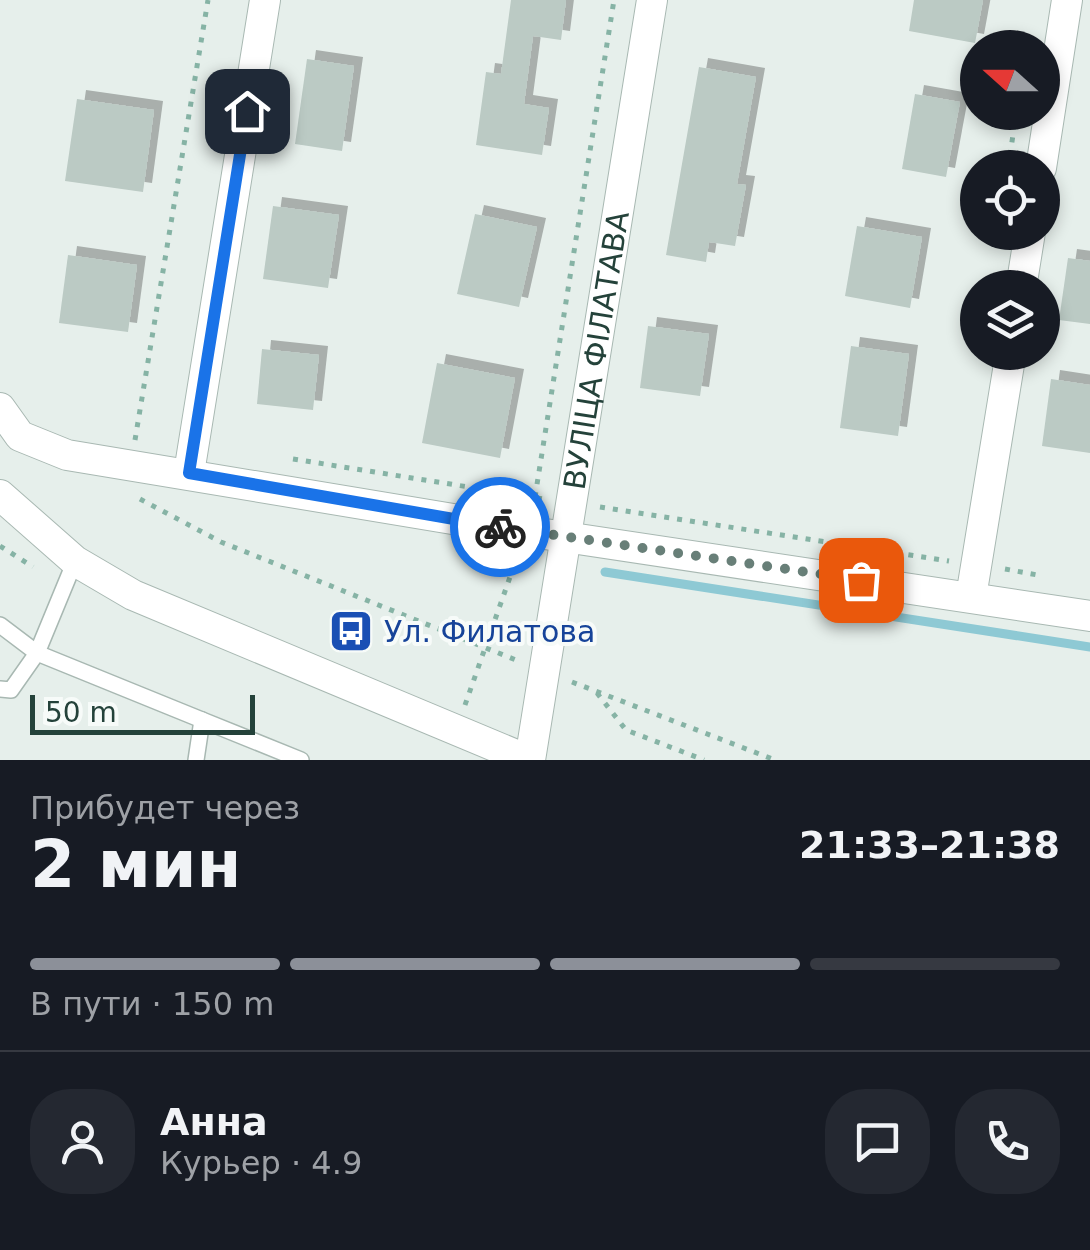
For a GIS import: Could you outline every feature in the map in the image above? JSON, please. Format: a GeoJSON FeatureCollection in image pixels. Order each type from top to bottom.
{"type":"FeatureCollection","features":[{"type":"Feature","properties":{"kind":"street"},"geometry":{"type":"LineString","coordinates":[[191,458],[265,0]]}},
{"type":"Feature","properties":{"kind":"street","name":"ВУЛІЦА ФІЛАТАВА"},"geometry":{"type":"LineString","coordinates":[[0,495],[75,561],[133,595],[529,760],[652,0]]}},
{"type":"Feature","properties":{"kind":"street"},"geometry":{"type":"LineString","coordinates":[[1043,150],[1068,0]]}},
{"type":"Feature","properties":{"kind":"street"},"geometry":{"type":"LineString","coordinates":[[971,597],[1008,370]]}},
{"type":"Feature","properties":{"kind":"street"},"geometry":{"type":"LineString","coordinates":[[0,408],[20,436],[66,455],[134,450],[191,458],[525,531],[1090,616]]}},
{"type":"Feature","properties":{"kind":"lane"},"geometry":{"type":"LineString","coordinates":[[0,690],[12,690],[37,653],[75,561]]}},
{"type":"Feature","properties":{"kind":"lane"},"geometry":{"type":"LineString","coordinates":[[0,626],[37,653],[301,760]]}},
{"type":"Feature","properties":{"kind":"lane"},"geometry":{"type":"LineString","coordinates":[[196,760],[202,720]]}},
{"type":"Feature","properties":{"kind":"path"},"geometry":{"type":"LineString","coordinates":[[208,0],[130,494],[221,542],[775,760]]}},
{"type":"Feature","properties":{"kind":"path"},"geometry":{"type":"LineString","coordinates":[[456,730],[488,650],[535,497],[614,0]]}},
{"type":"Feature","properties":{"kind":"path"},"geometry":{"type":"LineString","coordinates":[[134,450],[191,458]]}},
{"type":"Feature","properties":{"kind":"path"},"geometry":{"type":"LineString","coordinates":[[288,458],[1052,577]]}},
{"type":"Feature","properties":{"kind":"path"},"geometry":{"type":"LineString","coordinates":[[595,690],[626,730],[704,760]]}},
{"type":"Feature","properties":{"kind":"building"},"geometry":{"type":"Polygon","coordinates":[[[511,0],[566,0],[561,40],[533,36],[524,104],[549,108],[542,155],[476,145],[486,72],[501,74],[511,0]]]}},
{"type":"Feature","properties":{"kind":"building"},"geometry":{"type":"Polygon","coordinates":[[[914,0],[983,0],[977,30],[960,30],[960,40],[909,31],[914,0]]]}},
{"type":"Feature","properties":{"kind":"building"},"geometry":{"type":"Polygon","coordinates":[[[307,59],[354,66],[342,151],[295,144],[307,59]]]}},
{"type":"Feature","properties":{"kind":"building"},"geometry":{"type":"Polygon","coordinates":[[[699,67],[756,77],[737,184],[746,185],[735,246],[709,242],[706,262],[666,255],[699,67]]]}},
{"type":"Feature","properties":{"kind":"building"},"geometry":{"type":"Polygon","coordinates":[[[915,94],[960,102],[946,177],[902,169],[915,94]]]}},
{"type":"Feature","properties":{"kind":"building"},"geometry":{"type":"Polygon","coordinates":[[[77,99],[154,110],[143,192],[65,181],[77,99]]]}},
{"type":"Feature","properties":{"kind":"building"},"geometry":{"type":"Polygon","coordinates":[[[273,206],[339,215],[328,288],[263,279],[273,206]]]}},
{"type":"Feature","properties":{"kind":"building"},"geometry":{"type":"Polygon","coordinates":[[[475,214],[537,227],[519,307],[457,294],[475,214]]]}},
{"type":"Feature","properties":{"kind":"building"},"geometry":{"type":"Polygon","coordinates":[[[857,226],[922,237],[910,308],[845,296],[857,226]]]}},
{"type":"Feature","properties":{"kind":"building"},"geometry":{"type":"Polygon","coordinates":[[[68,255],[137,265],[128,332],[59,323],[68,255]]]}},
{"type":"Feature","properties":{"kind":"building"},"geometry":{"type":"Polygon","coordinates":[[[1068,258],[1090,261],[1090,324],[1060,320],[1068,258]]]}},
{"type":"Feature","properties":{"kind":"building"},"geometry":{"type":"Polygon","coordinates":[[[648,326],[709,334],[700,396],[640,388],[648,326]]]}},
{"type":"Feature","properties":{"kind":"building"},"geometry":{"type":"Polygon","coordinates":[[[851,346],[909,354],[898,436],[840,428],[851,346]]]}},
{"type":"Feature","properties":{"kind":"building"},"geometry":{"type":"Polygon","coordinates":[[[262,349],[319,355],[313,410],[257,404],[262,349]]]}},
{"type":"Feature","properties":{"kind":"building"},"geometry":{"type":"Polygon","coordinates":[[[437,363],[515,378],[500,458],[422,443],[437,363]]]}},
{"type":"Feature","properties":{"kind":"building"},"geometry":{"type":"Polygon","coordinates":[[[1051,379],[1090,385],[1090,453],[1042,446],[1051,379]]]}},
{"type":"Feature","properties":{"kind":"waterway"},"geometry":{"type":"LineString","coordinates":[[605,572],[1090,647]]}},
{"type":"Feature","properties":{"kind":"way so far"},"geometry":{"type":"LineString","coordinates":[[500,527],[861,580]]}},
{"type":"Feature","properties":{"kind":"place","name":"Ул. Филатова"},"geometry":{"type":"Point","coordinates":[351,631]}},
{"type":"Feature","properties":{"kind":"route"},"geometry":{"type":"LineString","coordinates":[[247,111],[189,473],[500,527]]}}]}
